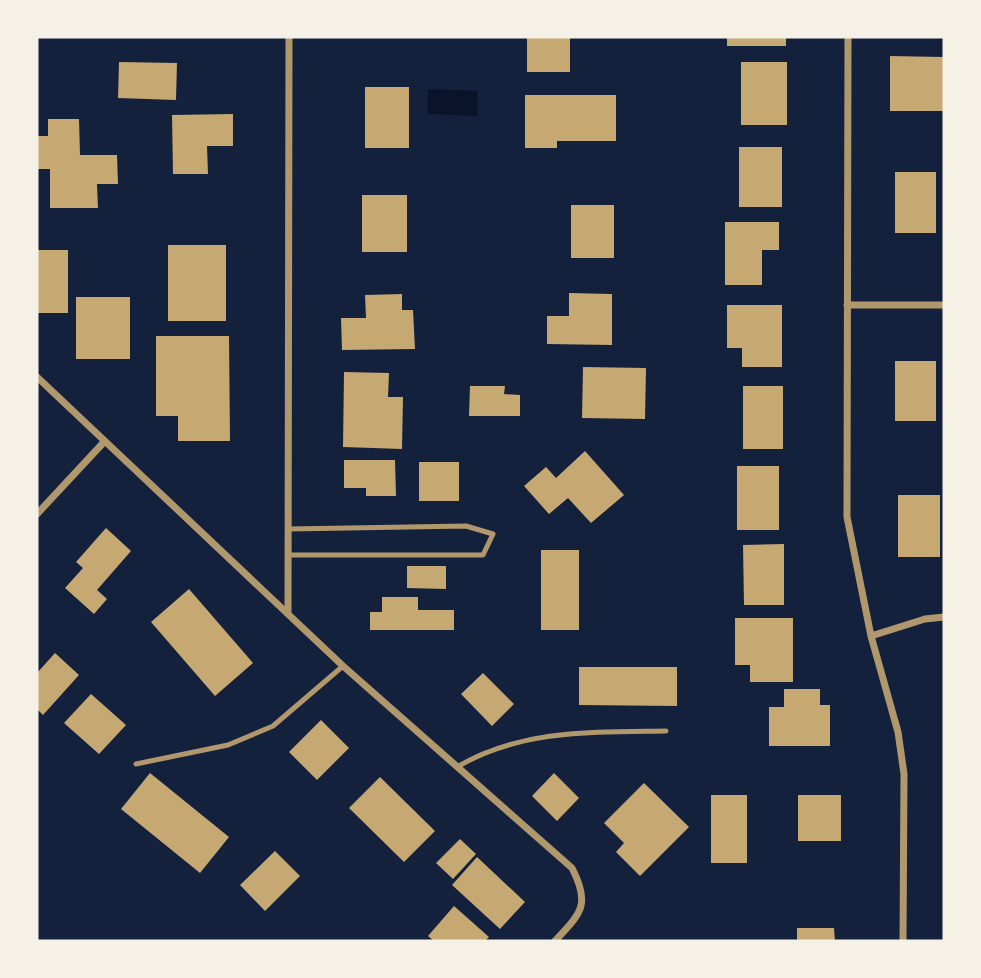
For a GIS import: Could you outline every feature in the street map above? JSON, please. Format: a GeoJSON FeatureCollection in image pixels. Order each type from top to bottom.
{"type":"FeatureCollection","features":[{"type":"Feature","properties":{"kind":"street"},"geometry":{"type":"LineString","coordinates":[[288,614],[289,37]]}},
{"type":"Feature","properties":{"kind":"street"},"geometry":{"type":"LineString","coordinates":[[848,37],[847,517],[871,636],[898,732],[904,774],[903,941]]}},
{"type":"Feature","properties":{"kind":"street"},"geometry":{"type":"LineString","coordinates":[[847,304],[944,305]]}},
{"type":"Feature","properties":{"kind":"street"},"geometry":{"type":"LineString","coordinates":[[37,377],[343,666],[572,868],[583,889],[582,908],[555,941]]}},
{"type":"Feature","properties":{"kind":"street"},"geometry":{"type":"LineString","coordinates":[[37,514],[104,442]]}},
{"type":"Feature","properties":{"kind":"street"},"geometry":{"type":"LineString","coordinates":[[871,636],[944,617]]}},
{"type":"Feature","properties":{"kind":"lane"},"geometry":{"type":"LineString","coordinates":[[288,555],[483,555],[493,534],[466,526],[289,529]]}},
{"type":"Feature","properties":{"kind":"lane"},"geometry":{"type":"LineString","coordinates":[[136,764],[228,745],[272,726],[343,666]]}},
{"type":"Feature","properties":{"kind":"lane"},"geometry":{"type":"LineString","coordinates":[[457,767],[473,758],[532,738],[568,733],[666,731]]}},
{"type":"Feature","properties":{"kind":"water"},"geometry":{"type":"Polygon","coordinates":[[[428,89],[478,91],[477,116],[427,114],[428,89]]]}},
{"type":"Feature","properties":{"kind":"building"},"geometry":{"type":"Polygon","coordinates":[[[527,37],[570,37],[570,72],[527,72],[527,37]]]}},
{"type":"Feature","properties":{"kind":"building"},"geometry":{"type":"Polygon","coordinates":[[[727,37],[786,37],[786,46],[727,46],[727,37]]]}},
{"type":"Feature","properties":{"kind":"building"},"geometry":{"type":"Polygon","coordinates":[[[890,56],[944,57],[944,111],[890,111],[890,56]]]}},
{"type":"Feature","properties":{"kind":"building"},"geometry":{"type":"Polygon","coordinates":[[[119,62],[177,63],[176,100],[118,98],[119,62]]]}},
{"type":"Feature","properties":{"kind":"building"},"geometry":{"type":"Polygon","coordinates":[[[741,62],[787,62],[787,125],[741,125],[741,62]]]}},
{"type":"Feature","properties":{"kind":"building"},"geometry":{"type":"Polygon","coordinates":[[[365,87],[409,87],[409,148],[365,148],[365,87]]]}},
{"type":"Feature","properties":{"kind":"building"},"geometry":{"type":"Polygon","coordinates":[[[525,95],[616,95],[616,141],[557,141],[557,148],[525,148],[525,95]]]}},
{"type":"Feature","properties":{"kind":"building"},"geometry":{"type":"Polygon","coordinates":[[[233,114],[233,146],[207,146],[208,174],[173,174],[172,115],[233,114]]]}},
{"type":"Feature","properties":{"kind":"building"},"geometry":{"type":"Polygon","coordinates":[[[48,119],[79,119],[80,155],[117,155],[118,184],[97,184],[98,208],[50,208],[50,169],[37,169],[37,136],[48,136],[48,119]]]}},
{"type":"Feature","properties":{"kind":"building"},"geometry":{"type":"Polygon","coordinates":[[[739,147],[782,147],[782,207],[739,207],[739,147]]]}},
{"type":"Feature","properties":{"kind":"building"},"geometry":{"type":"Polygon","coordinates":[[[895,172],[936,172],[936,233],[895,233],[895,172]]]}},
{"type":"Feature","properties":{"kind":"building"},"geometry":{"type":"Polygon","coordinates":[[[362,195],[407,195],[407,252],[362,252],[362,195]]]}},
{"type":"Feature","properties":{"kind":"building"},"geometry":{"type":"Polygon","coordinates":[[[571,205],[614,205],[614,258],[571,258],[571,205]]]}},
{"type":"Feature","properties":{"kind":"building"},"geometry":{"type":"Polygon","coordinates":[[[725,222],[779,222],[779,250],[762,250],[762,285],[725,285],[725,222]]]}},
{"type":"Feature","properties":{"kind":"building"},"geometry":{"type":"Polygon","coordinates":[[[168,245],[226,245],[226,321],[168,321],[168,245]]]}},
{"type":"Feature","properties":{"kind":"building"},"geometry":{"type":"Polygon","coordinates":[[[37,250],[68,250],[68,313],[37,313],[37,250]]]}},
{"type":"Feature","properties":{"kind":"building"},"geometry":{"type":"Polygon","coordinates":[[[569,293],[612,294],[612,345],[547,344],[547,316],[569,316],[569,293]]]}},
{"type":"Feature","properties":{"kind":"building"},"geometry":{"type":"Polygon","coordinates":[[[402,294],[402,310],[413,310],[415,349],[342,350],[341,318],[366,318],[365,295],[402,294]]]}},
{"type":"Feature","properties":{"kind":"building"},"geometry":{"type":"Polygon","coordinates":[[[76,297],[130,297],[130,359],[76,359],[76,297]]]}},
{"type":"Feature","properties":{"kind":"building"},"geometry":{"type":"Polygon","coordinates":[[[727,305],[782,305],[782,367],[742,367],[742,348],[727,348],[727,305]]]}},
{"type":"Feature","properties":{"kind":"building"},"geometry":{"type":"Polygon","coordinates":[[[156,336],[229,336],[230,441],[178,441],[178,416],[156,416],[156,336]]]}},
{"type":"Feature","properties":{"kind":"building"},"geometry":{"type":"Polygon","coordinates":[[[895,361],[936,361],[936,421],[895,421],[895,361]]]}},
{"type":"Feature","properties":{"kind":"building"},"geometry":{"type":"Polygon","coordinates":[[[583,367],[646,368],[645,419],[582,418],[583,367]]]}},
{"type":"Feature","properties":{"kind":"building"},"geometry":{"type":"Polygon","coordinates":[[[344,372],[389,373],[388,397],[403,397],[402,449],[343,447],[344,372]]]}},
{"type":"Feature","properties":{"kind":"building"},"geometry":{"type":"Polygon","coordinates":[[[470,386],[505,386],[504,394],[520,395],[520,416],[469,416],[470,386]]]}},
{"type":"Feature","properties":{"kind":"building"},"geometry":{"type":"Polygon","coordinates":[[[743,386],[783,386],[783,449],[743,449],[743,386]]]}},
{"type":"Feature","properties":{"kind":"building"},"geometry":{"type":"Polygon","coordinates":[[[585,451],[624,495],[591,523],[568,498],[549,514],[524,486],[546,467],[556,478],[585,451]]]}},
{"type":"Feature","properties":{"kind":"building"},"geometry":{"type":"Polygon","coordinates":[[[344,460],[395,460],[396,496],[366,496],[366,488],[344,488],[344,460]]]}},
{"type":"Feature","properties":{"kind":"building"},"geometry":{"type":"Polygon","coordinates":[[[419,462],[459,462],[459,501],[419,501],[419,462]]]}},
{"type":"Feature","properties":{"kind":"building"},"geometry":{"type":"Polygon","coordinates":[[[737,466],[779,466],[779,530],[737,530],[737,466]]]}},
{"type":"Feature","properties":{"kind":"building"},"geometry":{"type":"Polygon","coordinates":[[[898,495],[940,495],[940,557],[898,557],[898,495]]]}},
{"type":"Feature","properties":{"kind":"building"},"geometry":{"type":"Polygon","coordinates":[[[106,528],[131,551],[97,590],[107,599],[94,614],[65,588],[83,568],[76,562],[106,528]]]}},
{"type":"Feature","properties":{"kind":"building"},"geometry":{"type":"Polygon","coordinates":[[[784,544],[784,605],[744,605],[743,545],[784,544]]]}},
{"type":"Feature","properties":{"kind":"building"},"geometry":{"type":"Polygon","coordinates":[[[541,550],[579,550],[579,630],[541,630],[541,550]]]}},
{"type":"Feature","properties":{"kind":"building"},"geometry":{"type":"Polygon","coordinates":[[[407,566],[446,566],[446,589],[407,588],[407,566]]]}},
{"type":"Feature","properties":{"kind":"building"},"geometry":{"type":"Polygon","coordinates":[[[189,589],[253,663],[215,696],[151,622],[189,589]]]}},
{"type":"Feature","properties":{"kind":"building"},"geometry":{"type":"Polygon","coordinates":[[[382,597],[418,597],[418,610],[454,610],[454,630],[370,630],[370,612],[382,612],[382,597]]]}},
{"type":"Feature","properties":{"kind":"building"},"geometry":{"type":"Polygon","coordinates":[[[735,618],[793,618],[793,682],[750,682],[750,665],[735,665],[735,618]]]}},
{"type":"Feature","properties":{"kind":"building"},"geometry":{"type":"Polygon","coordinates":[[[55,653],[79,675],[43,715],[37,709],[37,673],[55,653]]]}},
{"type":"Feature","properties":{"kind":"building"},"geometry":{"type":"Polygon","coordinates":[[[579,667],[677,667],[677,706],[579,705],[579,667]]]}},
{"type":"Feature","properties":{"kind":"building"},"geometry":{"type":"Polygon","coordinates":[[[483,673],[514,704],[492,726],[461,694],[483,673]]]}},
{"type":"Feature","properties":{"kind":"building"},"geometry":{"type":"Polygon","coordinates":[[[784,689],[820,689],[820,705],[830,705],[830,746],[769,746],[769,707],[784,707],[784,689]]]}},
{"type":"Feature","properties":{"kind":"building"},"geometry":{"type":"Polygon","coordinates":[[[91,694],[126,725],[99,754],[64,723],[91,694]]]}},
{"type":"Feature","properties":{"kind":"building"},"geometry":{"type":"Polygon","coordinates":[[[321,720],[349,748],[317,780],[289,752],[321,720]]]}},
{"type":"Feature","properties":{"kind":"building"},"geometry":{"type":"Polygon","coordinates":[[[150,773],[229,837],[200,873],[121,809],[150,773]]]}},
{"type":"Feature","properties":{"kind":"building"},"geometry":{"type":"Polygon","coordinates":[[[554,773],[579,798],[557,821],[532,796],[554,773]]]}},
{"type":"Feature","properties":{"kind":"building"},"geometry":{"type":"Polygon","coordinates":[[[380,777],[435,831],[404,862],[349,808],[380,777]]]}},
{"type":"Feature","properties":{"kind":"building"},"geometry":{"type":"Polygon","coordinates":[[[644,783],[689,827],[640,876],[616,852],[624,843],[604,823],[644,783]]]}},
{"type":"Feature","properties":{"kind":"building"},"geometry":{"type":"Polygon","coordinates":[[[711,795],[747,795],[747,863],[711,863],[711,795]]]}},
{"type":"Feature","properties":{"kind":"building"},"geometry":{"type":"Polygon","coordinates":[[[798,795],[841,795],[841,841],[798,841],[798,795]]]}},
{"type":"Feature","properties":{"kind":"building"},"geometry":{"type":"Polygon","coordinates":[[[460,839],[476,854],[453,879],[436,863],[460,839]]]}},
{"type":"Feature","properties":{"kind":"building"},"geometry":{"type":"Polygon","coordinates":[[[275,851],[300,876],[265,911],[240,885],[275,851]]]}},
{"type":"Feature","properties":{"kind":"building"},"geometry":{"type":"Polygon","coordinates":[[[477,857],[525,902],[500,929],[452,885],[477,857]]]}},
{"type":"Feature","properties":{"kind":"building"},"geometry":{"type":"Polygon","coordinates":[[[454,906],[489,937],[485,941],[434,941],[428,936],[454,906]]]}},
{"type":"Feature","properties":{"kind":"building"},"geometry":{"type":"Polygon","coordinates":[[[797,928],[834,928],[835,941],[797,941],[797,928]]]}}]}
